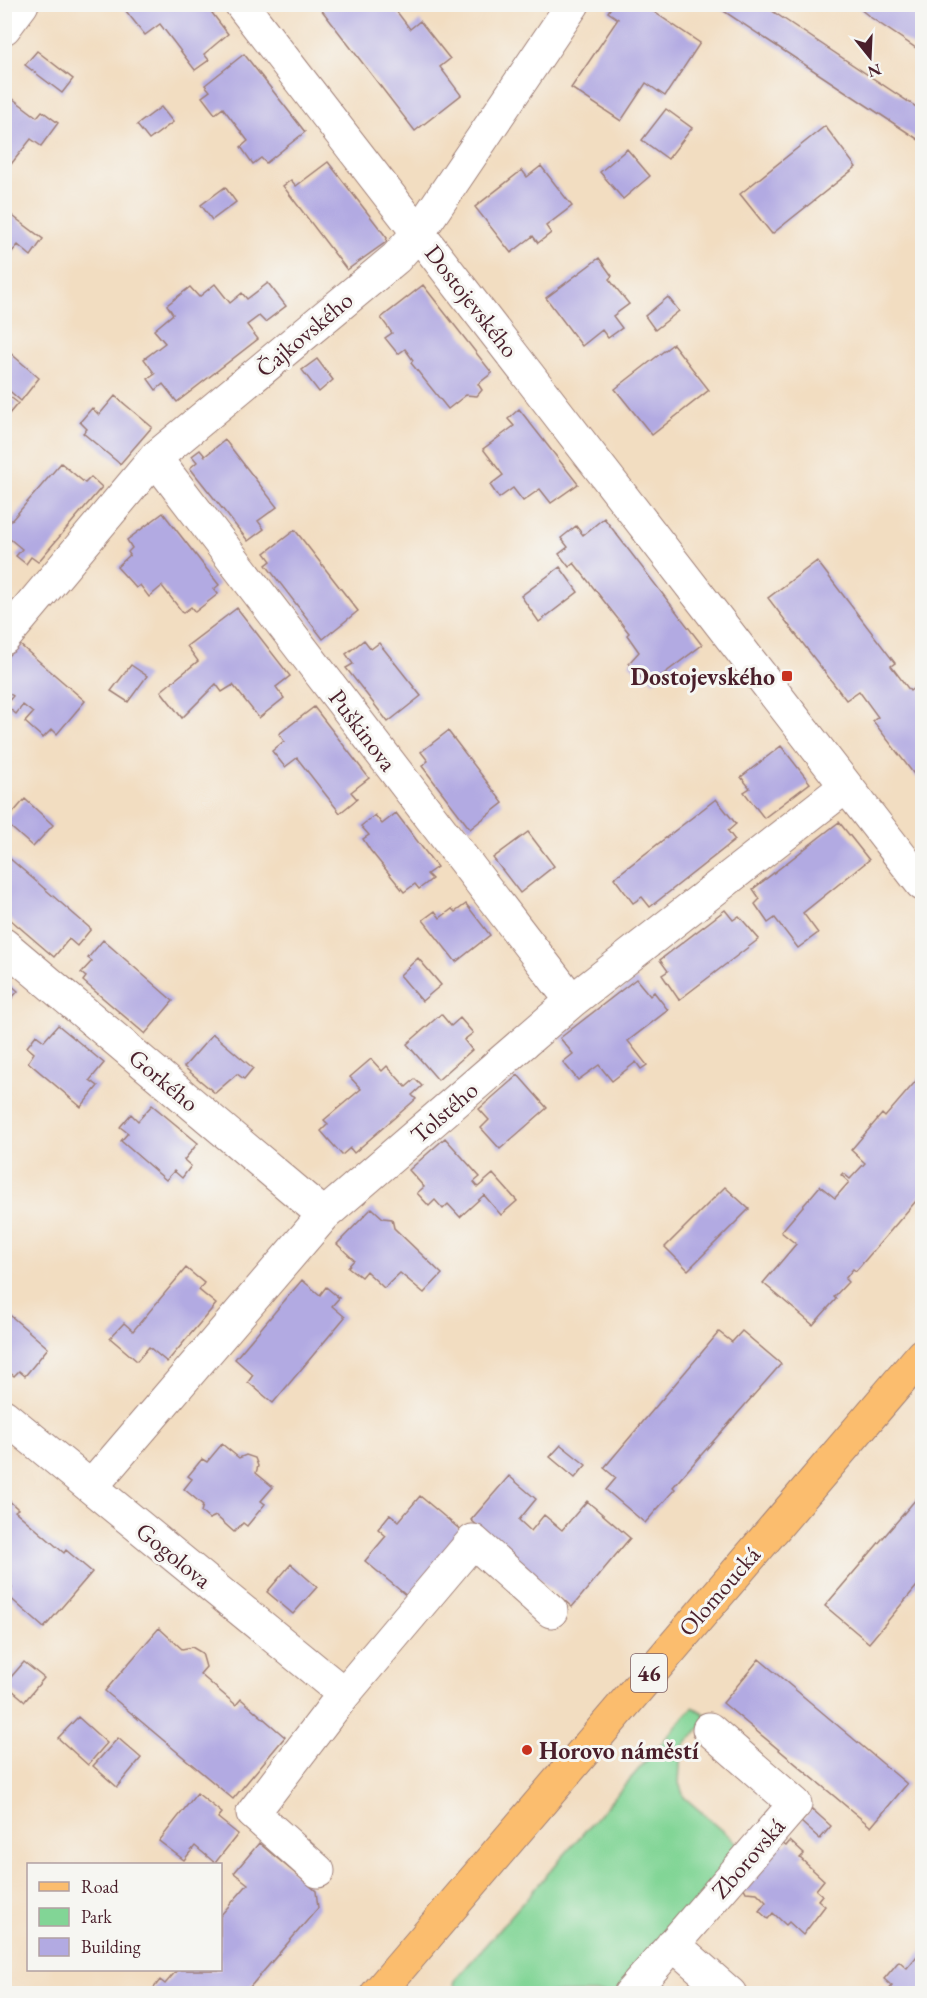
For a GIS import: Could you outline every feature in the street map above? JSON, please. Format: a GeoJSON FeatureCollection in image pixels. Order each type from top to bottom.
{"type":"FeatureCollection","features":[{"type":"Feature","properties":{"kind":"main road","name":"Olomoucká"},"geometry":{"type":"LineString","coordinates":[[377,1994],[922,1355]]}},
{"type":"Feature","properties":{"kind":"street"},"geometry":{"type":"LineString","coordinates":[[4,28],[22,4]]}},
{"type":"Feature","properties":{"kind":"street","name":"Dostojevského"},"geometry":{"type":"LineString","coordinates":[[241,4],[419,231],[845,787],[922,884]]}},
{"type":"Feature","properties":{"kind":"street","name":"Čajkovského"},"geometry":{"type":"LineString","coordinates":[[4,638],[155,458],[396,258],[419,231],[573,4]]}},
{"type":"Feature","properties":{"kind":"street","name":"Puškinova"},"geometry":{"type":"LineString","coordinates":[[155,458],[572,1001]]}},
{"type":"Feature","properties":{"kind":"street","name":"Tolstého"},"geometry":{"type":"LineString","coordinates":[[91,1487],[324,1215],[572,1001],[845,787]]}},
{"type":"Feature","properties":{"kind":"street","name":"Gorkého"},"geometry":{"type":"LineString","coordinates":[[4,945],[324,1215]]}},
{"type":"Feature","properties":{"kind":"street","name":"Gogolova"},"geometry":{"type":"LineString","coordinates":[[4,1416],[344,1694]]}},
{"type":"Feature","properties":{"kind":"street"},"geometry":{"type":"LineString","coordinates":[[318,1871],[253,1814],[344,1694],[473,1541],[551,1611]]}},
{"type":"Feature","properties":{"kind":"street","name":"Zborovská"},"geometry":{"type":"LineString","coordinates":[[630,1994],[795,1804],[709,1729]]}},
{"type":"Feature","properties":{"kind":"street"},"geometry":{"type":"LineString","coordinates":[[673,1944],[730,1994]]}},
{"type":"Feature","properties":{"kind":"green space"},"geometry":{"type":"Polygon","coordinates":[[[693,1707],[710,1717],[681,1749],[679,1783],[684,1797],[744,1849],[621,1993],[460,1993],[454,1984],[456,1979],[693,1707]]]}},
{"type":"Feature","properties":{"kind":"building"},"geometry":{"type":"Polygon","coordinates":[[[317,4],[391,4],[410,29],[420,21],[450,59],[440,67],[461,95],[415,131],[317,4]]]}},
{"type":"Feature","properties":{"kind":"building"},"geometry":{"type":"Polygon","coordinates":[[[613,4],[642,4],[700,43],[665,96],[646,83],[621,121],[571,88],[618,19],[608,12],[613,4]]]}},
{"type":"Feature","properties":{"kind":"building"},"geometry":{"type":"Polygon","coordinates":[[[713,4],[762,4],[922,111],[922,142],[713,4]]]}},
{"type":"Feature","properties":{"kind":"building"},"geometry":{"type":"Polygon","coordinates":[[[854,4],[922,4],[922,52],[870,17],[854,4]]]}},
{"type":"Feature","properties":{"kind":"building"},"geometry":{"type":"Polygon","coordinates":[[[206,5],[228,34],[204,54],[209,60],[195,70],[160,24],[145,35],[122,6],[206,5]]]}},
{"type":"Feature","properties":{"kind":"building"},"geometry":{"type":"Polygon","coordinates":[[[37,51],[73,79],[62,93],[25,65],[37,51]]]}},
{"type":"Feature","properties":{"kind":"building"},"geometry":{"type":"Polygon","coordinates":[[[244,54],[305,132],[266,163],[261,158],[253,164],[241,147],[248,141],[223,108],[215,114],[202,97],[210,91],[205,85],[244,54]]]}},
{"type":"Feature","properties":{"kind":"building"},"geometry":{"type":"Polygon","coordinates":[[[4,92],[37,117],[42,111],[58,123],[41,146],[31,139],[4,173],[4,92]]]}},
{"type":"Feature","properties":{"kind":"building"},"geometry":{"type":"Polygon","coordinates":[[[161,107],[173,122],[149,140],[137,125],[161,107]]]}},
{"type":"Feature","properties":{"kind":"building"},"geometry":{"type":"Polygon","coordinates":[[[666,109],[692,128],[668,159],[642,140],[666,109]]]}},
{"type":"Feature","properties":{"kind":"building"},"geometry":{"type":"Polygon","coordinates":[[[825,126],[856,167],[772,234],[740,194],[825,126]]]}},
{"type":"Feature","properties":{"kind":"building"},"geometry":{"type":"Polygon","coordinates":[[[627,149],[650,176],[623,199],[600,172],[627,149]]]}},
{"type":"Feature","properties":{"kind":"building"},"geometry":{"type":"Polygon","coordinates":[[[328,162],[387,238],[386,242],[347,270],[283,186],[291,180],[296,186],[328,162]]]}},
{"type":"Feature","properties":{"kind":"building"},"geometry":{"type":"Polygon","coordinates":[[[541,166],[572,206],[546,226],[551,233],[538,243],[533,236],[511,253],[475,207],[522,170],[527,177],[541,166]]]}},
{"type":"Feature","properties":{"kind":"building"},"geometry":{"type":"Polygon","coordinates":[[[225,187],[236,202],[212,220],[201,205],[225,187]]]}},
{"type":"Feature","properties":{"kind":"building"},"geometry":{"type":"Polygon","coordinates":[[[6,211],[43,239],[31,256],[18,245],[4,261],[6,211]]]}},
{"type":"Feature","properties":{"kind":"building"},"geometry":{"type":"Polygon","coordinates":[[[599,258],[612,276],[609,279],[629,304],[613,316],[622,328],[608,338],[602,330],[582,346],[546,298],[599,258]]]}},
{"type":"Feature","properties":{"kind":"building"},"geometry":{"type":"Polygon","coordinates":[[[268,283],[286,306],[265,322],[259,316],[247,325],[258,339],[177,402],[163,384],[156,390],[148,379],[155,374],[144,359],[165,343],[154,330],[173,314],[167,305],[190,287],[199,297],[215,284],[230,303],[242,293],[247,299],[268,283]]]}},
{"type":"Feature","properties":{"kind":"building"},"geometry":{"type":"Polygon","coordinates":[[[423,285],[492,373],[478,384],[482,390],[477,396],[466,395],[448,409],[411,363],[413,360],[405,349],[398,354],[385,338],[392,333],[381,318],[423,285]]]}},
{"type":"Feature","properties":{"kind":"building"},"geometry":{"type":"Polygon","coordinates":[[[668,297],[679,311],[655,330],[645,316],[668,297]]]}},
{"type":"Feature","properties":{"kind":"building"},"geometry":{"type":"Polygon","coordinates":[[[673,344],[709,390],[652,435],[615,389],[673,344]]]}},
{"type":"Feature","properties":{"kind":"building"},"geometry":{"type":"Polygon","coordinates":[[[8,351],[39,378],[21,401],[4,386],[4,355],[8,351]]]}},
{"type":"Feature","properties":{"kind":"building"},"geometry":{"type":"Polygon","coordinates":[[[317,359],[333,380],[319,392],[302,370],[317,359]]]}},
{"type":"Feature","properties":{"kind":"building"},"geometry":{"type":"Polygon","coordinates":[[[4,392],[18,403],[4,420],[4,392]]]}},
{"type":"Feature","properties":{"kind":"building"},"geometry":{"type":"Polygon","coordinates":[[[115,396],[152,427],[120,464],[83,433],[87,429],[80,422],[92,408],[99,415],[115,396]]]}},
{"type":"Feature","properties":{"kind":"building"},"geometry":{"type":"Polygon","coordinates":[[[519,409],[578,484],[551,503],[540,489],[523,501],[513,488],[499,498],[490,485],[503,475],[483,449],[514,426],[508,419],[519,409]]]}},
{"type":"Feature","properties":{"kind":"building"},"geometry":{"type":"Polygon","coordinates":[[[225,440],[277,507],[258,521],[264,529],[248,541],[190,468],[197,462],[192,456],[200,450],[205,456],[225,440]]]}},
{"type":"Feature","properties":{"kind":"building"},"geometry":{"type":"Polygon","coordinates":[[[61,463],[85,483],[91,477],[102,487],[38,562],[31,557],[26,564],[16,556],[22,549],[4,534],[4,529],[61,463]]]}},
{"type":"Feature","properties":{"kind":"building"},"geometry":{"type":"Polygon","coordinates":[[[163,513],[219,585],[214,589],[218,594],[195,612],[191,607],[183,613],[162,586],[149,597],[140,585],[136,588],[117,567],[130,555],[128,552],[132,548],[127,540],[163,513]]]}},
{"type":"Feature","properties":{"kind":"building"},"geometry":{"type":"Polygon","coordinates":[[[604,518],[702,645],[653,682],[649,677],[644,681],[629,663],[639,652],[627,635],[629,633],[574,563],[569,567],[559,554],[568,547],[561,538],[576,526],[583,535],[604,518]]]}},
{"type":"Feature","properties":{"kind":"building"},"geometry":{"type":"Polygon","coordinates":[[[295,530],[358,611],[323,639],[266,565],[271,561],[265,553],[295,530]]]}},
{"type":"Feature","properties":{"kind":"building"},"geometry":{"type":"Polygon","coordinates":[[[817,561],[895,663],[891,666],[910,691],[918,685],[922,690],[922,778],[920,775],[917,778],[873,721],[878,717],[859,691],[846,700],[768,598],[817,561]]]}},
{"type":"Feature","properties":{"kind":"building"},"geometry":{"type":"Polygon","coordinates":[[[560,567],[578,592],[539,622],[521,596],[560,567]]]}},
{"type":"Feature","properties":{"kind":"building"},"geometry":{"type":"Polygon","coordinates":[[[237,608],[290,676],[276,687],[284,698],[259,718],[233,685],[222,692],[216,684],[182,718],[161,691],[198,661],[187,646],[237,608]]]}},
{"type":"Feature","properties":{"kind":"building"},"geometry":{"type":"Polygon","coordinates":[[[364,640],[371,649],[379,643],[421,696],[388,722],[346,668],[353,664],[346,654],[364,640]]]}},
{"type":"Feature","properties":{"kind":"building"},"geometry":{"type":"Polygon","coordinates":[[[19,644],[85,701],[57,734],[52,729],[43,738],[25,722],[33,713],[23,705],[16,714],[5,705],[13,696],[4,690],[4,660],[19,644]]]}},
{"type":"Feature","properties":{"kind":"building"},"geometry":{"type":"Polygon","coordinates":[[[131,665],[147,676],[128,702],[111,691],[131,665]]]}},
{"type":"Feature","properties":{"kind":"building"},"geometry":{"type":"Polygon","coordinates":[[[314,707],[369,778],[351,792],[357,799],[340,813],[297,758],[285,767],[272,751],[284,741],[279,734],[314,707]]]}},
{"type":"Feature","properties":{"kind":"building"},"geometry":{"type":"Polygon","coordinates":[[[448,731],[503,803],[470,829],[422,766],[428,761],[421,752],[448,731]]]}},
{"type":"Feature","properties":{"kind":"building"},"geometry":{"type":"Polygon","coordinates":[[[781,746],[810,783],[764,818],[744,792],[750,788],[741,777],[781,746]]]}},
{"type":"Feature","properties":{"kind":"building"},"geometry":{"type":"Polygon","coordinates":[[[25,799],[53,825],[33,847],[5,822],[25,799]]]}},
{"type":"Feature","properties":{"kind":"building"},"geometry":{"type":"Polygon","coordinates":[[[716,799],[736,824],[728,831],[735,840],[650,907],[642,897],[633,903],[614,878],[716,799]]]}},
{"type":"Feature","properties":{"kind":"building"},"geometry":{"type":"Polygon","coordinates":[[[396,813],[437,867],[427,874],[432,879],[419,889],[415,884],[404,892],[370,850],[363,839],[369,835],[361,826],[375,815],[382,824],[396,813]]]}},
{"type":"Feature","properties":{"kind":"building"},"geometry":{"type":"Polygon","coordinates":[[[839,822],[869,860],[803,913],[818,933],[798,948],[775,918],[768,923],[755,904],[760,899],[753,889],[839,822]]]}},
{"type":"Feature","properties":{"kind":"building"},"geometry":{"type":"Polygon","coordinates":[[[528,832],[554,866],[520,893],[493,858],[528,832]]]}},
{"type":"Feature","properties":{"kind":"building"},"geometry":{"type":"Polygon","coordinates":[[[8,857],[91,929],[77,946],[69,939],[54,957],[4,914],[4,862],[8,857]]]}},
{"type":"Feature","properties":{"kind":"building"},"geometry":{"type":"Polygon","coordinates":[[[466,904],[490,935],[456,962],[423,920],[435,911],[440,918],[452,909],[455,912],[466,904]]]}},
{"type":"Feature","properties":{"kind":"building"},"geometry":{"type":"Polygon","coordinates":[[[725,910],[733,920],[739,916],[759,939],[679,1000],[662,975],[668,971],[660,960],[725,910]]]}},
{"type":"Feature","properties":{"kind":"building"},"geometry":{"type":"Polygon","coordinates":[[[103,940],[173,1001],[145,1034],[83,981],[86,977],[81,973],[92,961],[88,958],[103,940]]]}},
{"type":"Feature","properties":{"kind":"building"},"geometry":{"type":"Polygon","coordinates":[[[418,958],[441,985],[422,1001],[400,975],[418,958]]]}},
{"type":"Feature","properties":{"kind":"building"},"geometry":{"type":"Polygon","coordinates":[[[4,979],[18,991],[4,1007],[4,979]]]}},
{"type":"Feature","properties":{"kind":"building"},"geometry":{"type":"Polygon","coordinates":[[[636,979],[650,996],[654,992],[668,1010],[628,1041],[647,1065],[641,1069],[636,1062],[612,1081],[599,1065],[578,1080],[563,1062],[573,1054],[560,1038],[636,979]]]}},
{"type":"Feature","properties":{"kind":"building"},"geometry":{"type":"Polygon","coordinates":[[[441,1014],[451,1026],[460,1018],[473,1033],[464,1040],[472,1050],[438,1080],[407,1044],[441,1014]]]}},
{"type":"Feature","properties":{"kind":"building"},"geometry":{"type":"Polygon","coordinates":[[[58,1025],[104,1063],[90,1080],[98,1086],[81,1107],[28,1062],[34,1053],[27,1047],[36,1035],[44,1041],[58,1025]]]}},
{"type":"Feature","properties":{"kind":"building"},"geometry":{"type":"Polygon","coordinates":[[[213,1034],[253,1068],[244,1079],[237,1074],[215,1093],[184,1067],[213,1034]]]}},
{"type":"Feature","properties":{"kind":"building"},"geometry":{"type":"Polygon","coordinates":[[[371,1059],[382,1071],[387,1066],[406,1087],[415,1079],[422,1086],[412,1095],[416,1099],[354,1153],[350,1148],[342,1155],[321,1131],[328,1124],[324,1120],[361,1089],[350,1077],[371,1059]]]}},
{"type":"Feature","properties":{"kind":"building"},"geometry":{"type":"Polygon","coordinates":[[[922,1074],[922,1194],[856,1271],[853,1269],[845,1279],[848,1282],[834,1297],[836,1299],[813,1325],[763,1283],[796,1244],[781,1232],[820,1186],[835,1198],[849,1182],[841,1175],[843,1173],[850,1179],[865,1163],[851,1150],[882,1114],[885,1117],[922,1074]]]}},
{"type":"Feature","properties":{"kind":"building"},"geometry":{"type":"Polygon","coordinates":[[[518,1075],[547,1108],[500,1149],[481,1128],[489,1120],[479,1109],[518,1075]]]}},
{"type":"Feature","properties":{"kind":"building"},"geometry":{"type":"Polygon","coordinates":[[[152,1105],[198,1143],[184,1160],[191,1166],[182,1178],[174,1171],[166,1180],[121,1141],[128,1133],[120,1127],[131,1114],[138,1121],[152,1105]]]}},
{"type":"Feature","properties":{"kind":"building"},"geometry":{"type":"Polygon","coordinates":[[[445,1138],[480,1177],[474,1182],[478,1187],[493,1174],[517,1201],[501,1215],[484,1195],[460,1217],[448,1204],[443,1209],[435,1200],[429,1206],[417,1193],[424,1187],[409,1170],[445,1138]]]}},
{"type":"Feature","properties":{"kind":"building"},"geometry":{"type":"Polygon","coordinates":[[[725,1187],[749,1209],[688,1270],[665,1247],[725,1187]]]}},
{"type":"Feature","properties":{"kind":"building"},"geometry":{"type":"Polygon","coordinates":[[[372,1208],[383,1218],[392,1219],[394,1228],[442,1274],[424,1293],[400,1273],[384,1288],[366,1271],[361,1277],[348,1267],[354,1260],[337,1244],[372,1208]]]}},
{"type":"Feature","properties":{"kind":"building"},"geometry":{"type":"Polygon","coordinates":[[[186,1268],[204,1283],[199,1290],[216,1304],[167,1362],[149,1347],[137,1361],[110,1338],[124,1323],[133,1331],[186,1268]]]}},
{"type":"Feature","properties":{"kind":"building"},"geometry":{"type":"Polygon","coordinates":[[[302,1280],[320,1295],[326,1287],[339,1298],[332,1306],[345,1317],[273,1403],[248,1382],[253,1375],[235,1359],[302,1280]]]}},
{"type":"Feature","properties":{"kind":"building"},"geometry":{"type":"Polygon","coordinates":[[[4,1310],[48,1348],[25,1376],[19,1371],[14,1376],[4,1368],[4,1310]]]}},
{"type":"Feature","properties":{"kind":"building"},"geometry":{"type":"Polygon","coordinates":[[[742,1331],[781,1364],[673,1487],[675,1489],[645,1523],[606,1490],[616,1478],[604,1468],[719,1332],[732,1342],[742,1331]]]}},
{"type":"Feature","properties":{"kind":"building"},"geometry":{"type":"Polygon","coordinates":[[[222,1444],[239,1458],[246,1455],[255,1458],[258,1466],[256,1473],[273,1487],[261,1501],[265,1504],[247,1526],[243,1523],[234,1532],[216,1516],[209,1519],[201,1512],[203,1505],[184,1489],[192,1479],[188,1476],[202,1459],[207,1462],[222,1444]]]}},
{"type":"Feature","properties":{"kind":"building"},"geometry":{"type":"Polygon","coordinates":[[[561,1445],[586,1465],[575,1478],[550,1457],[561,1445]]]}},
{"type":"Feature","properties":{"kind":"building"},"geometry":{"type":"Polygon","coordinates":[[[509,1476],[536,1499],[519,1520],[531,1531],[544,1515],[562,1530],[587,1501],[630,1538],[572,1607],[471,1520],[509,1476]]]}},
{"type":"Feature","properties":{"kind":"building"},"geometry":{"type":"Polygon","coordinates":[[[922,1492],[922,1580],[869,1643],[825,1606],[922,1492]]]}},
{"type":"Feature","properties":{"kind":"building"},"geometry":{"type":"Polygon","coordinates":[[[420,1496],[463,1532],[408,1597],[365,1561],[386,1536],[378,1529],[390,1514],[399,1521],[420,1496]]]}},
{"type":"Feature","properties":{"kind":"building"},"geometry":{"type":"Polygon","coordinates":[[[5,1497],[18,1509],[15,1511],[64,1553],[66,1550],[92,1572],[44,1628],[7,1595],[12,1588],[5,1582],[5,1497]]]}},
{"type":"Feature","properties":{"kind":"building"},"geometry":{"type":"Polygon","coordinates":[[[291,1564],[317,1587],[293,1614],[267,1592],[291,1564]]]}},
{"type":"Feature","properties":{"kind":"building"},"geometry":{"type":"Polygon","coordinates":[[[159,1628],[182,1649],[192,1647],[202,1653],[206,1667],[200,1674],[236,1705],[241,1699],[285,1737],[233,1799],[105,1691],[159,1628]]]}},
{"type":"Feature","properties":{"kind":"building"},"geometry":{"type":"Polygon","coordinates":[[[759,1659],[907,1784],[871,1827],[723,1703],[759,1659]]]}},
{"type":"Feature","properties":{"kind":"building"},"geometry":{"type":"Polygon","coordinates":[[[24,1662],[44,1678],[25,1701],[5,1684],[24,1662]]]}},
{"type":"Feature","properties":{"kind":"building"},"geometry":{"type":"Polygon","coordinates":[[[78,1717],[107,1743],[88,1765],[58,1738],[78,1717]]]}},
{"type":"Feature","properties":{"kind":"building"},"geometry":{"type":"Polygon","coordinates":[[[118,1738],[141,1758],[117,1787],[93,1766],[118,1738]]]}},
{"type":"Feature","properties":{"kind":"building"},"geometry":{"type":"Polygon","coordinates":[[[197,1793],[222,1813],[218,1818],[238,1834],[215,1863],[195,1846],[184,1860],[159,1841],[197,1793]]]}},
{"type":"Feature","properties":{"kind":"building"},"geometry":{"type":"Polygon","coordinates":[[[812,1809],[831,1826],[820,1839],[801,1822],[812,1809]]]}},
{"type":"Feature","properties":{"kind":"building"},"geometry":{"type":"Polygon","coordinates":[[[790,1841],[804,1854],[800,1858],[824,1880],[816,1890],[822,1895],[818,1900],[825,1906],[803,1935],[789,1922],[786,1925],[773,1913],[768,1919],[759,1911],[766,1902],[757,1893],[746,1892],[743,1886],[780,1842],[786,1846],[790,1841]]]}},
{"type":"Feature","properties":{"kind":"building"},"geometry":{"type":"Polygon","coordinates":[[[259,1843],[316,1891],[318,1908],[244,1994],[149,1994],[160,1980],[165,1984],[176,1971],[222,1971],[222,1914],[248,1884],[234,1873],[259,1843]]]}},
{"type":"Feature","properties":{"kind":"building"},"geometry":{"type":"Polygon","coordinates":[[[922,1950],[922,1994],[886,1994],[892,1986],[884,1979],[899,1961],[907,1968],[922,1950]]]}},
{"type":"Feature","properties":{"kind":"place","name":"Dostojevského"},"geometry":{"type":"Point","coordinates":[787,676]}},
{"type":"Feature","properties":{"kind":"place","name":"Horovo náměstí"},"geometry":{"type":"Point","coordinates":[527,1750]}}]}
